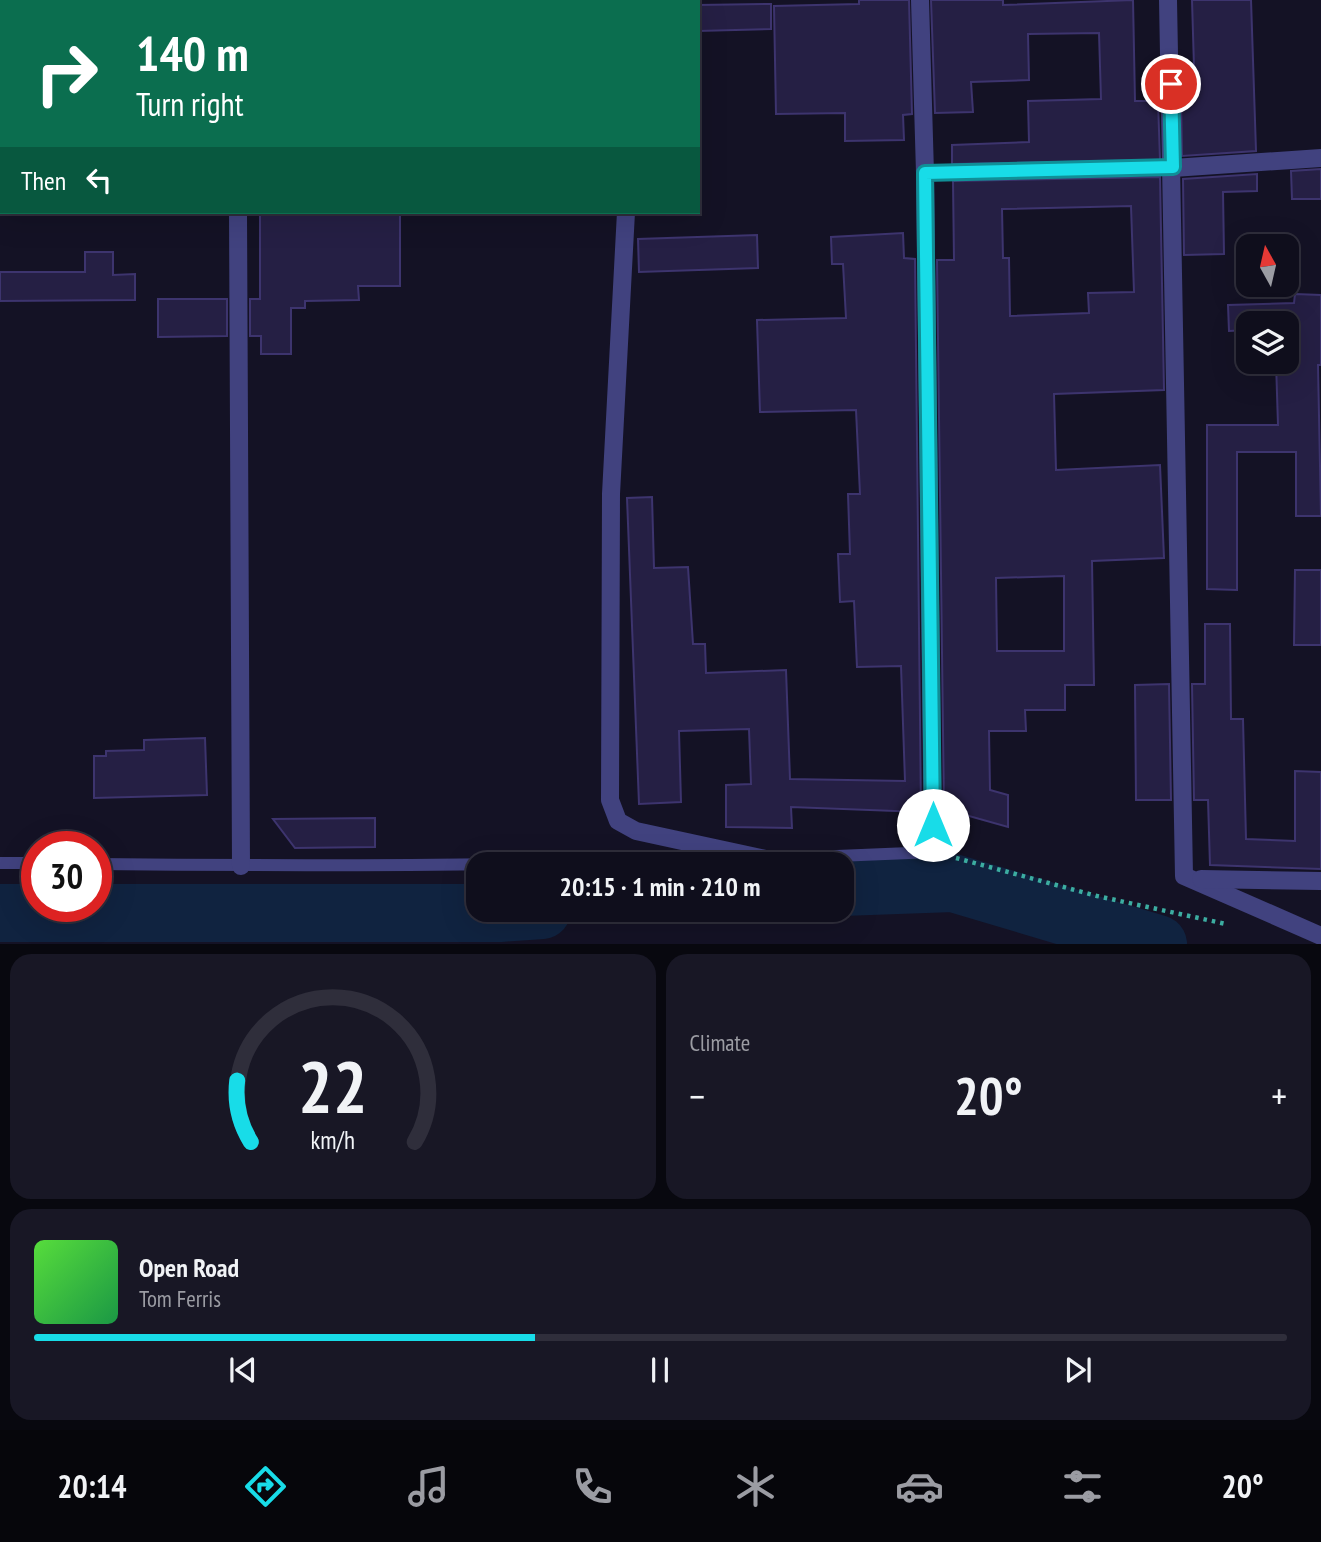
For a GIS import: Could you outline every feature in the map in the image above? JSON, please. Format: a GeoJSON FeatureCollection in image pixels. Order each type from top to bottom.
{"type":"FeatureCollection","features":[{"type":"Feature","properties":{"kind":"street"},"geometry":{"type":"LineString","coordinates":[[920,0],[925,173],[933,852]]}},
{"type":"Feature","properties":{"kind":"street"},"geometry":{"type":"LineString","coordinates":[[1168,0],[1184,876],[1321,936]]}},
{"type":"Feature","properties":{"kind":"street"},"geometry":{"type":"LineString","coordinates":[[1173,167],[1321,158]]}},
{"type":"Feature","properties":{"kind":"street"},"geometry":{"type":"LineString","coordinates":[[238,214],[241,866]]}},
{"type":"Feature","properties":{"kind":"street"},"geometry":{"type":"LineString","coordinates":[[626,214],[611,494],[610,800],[618,821],[636,831],[733,852]]}},
{"type":"Feature","properties":{"kind":"street"},"geometry":{"type":"LineString","coordinates":[[1191,879],[1321,881]]}},
{"type":"Feature","properties":{"kind":"lane"},"geometry":{"type":"LineString","coordinates":[[925,173],[1173,167]]}},
{"type":"Feature","properties":{"kind":"lane"},"geometry":{"type":"LineString","coordinates":[[854,856],[933,852]]}},
{"type":"Feature","properties":{"kind":"lane"},"geometry":{"type":"LineString","coordinates":[[0,863],[21,863]]}},
{"type":"Feature","properties":{"kind":"lane"},"geometry":{"type":"LineString","coordinates":[[112,864],[466,863]]}},
{"type":"Feature","properties":{"kind":"path"},"geometry":{"type":"LineString","coordinates":[[933,852],[1097,896],[1228,924]]}},
{"type":"Feature","properties":{"kind":"building"},"geometry":{"type":"Polygon","coordinates":[[[859,0],[909,0],[912,114],[903,115],[904,140],[845,141],[845,113],[776,114],[774,6],[859,4],[859,0]]]}},
{"type":"Feature","properties":{"kind":"building"},"geometry":{"type":"Polygon","coordinates":[[[931,0],[1003,0],[1003,5],[1133,0],[1135,101],[1158,101],[1160,160],[952,164],[952,145],[1029,142],[1028,101],[1101,99],[1099,33],[1028,34],[1029,80],[971,82],[973,112],[935,113],[931,0]]]}},
{"type":"Feature","properties":{"kind":"building"},"geometry":{"type":"Polygon","coordinates":[[[1192,0],[1251,0],[1256,151],[1182,156],[1181,100],[1195,100],[1192,0]]]}},
{"type":"Feature","properties":{"kind":"building"},"geometry":{"type":"Polygon","coordinates":[[[771,4],[771,29],[700,31],[700,5],[771,4]]]}},
{"type":"Feature","properties":{"kind":"building"},"geometry":{"type":"Polygon","coordinates":[[[1321,169],[1321,199],[1292,199],[1291,171],[1321,169]]]}},
{"type":"Feature","properties":{"kind":"building"},"geometry":{"type":"Polygon","coordinates":[[[1257,174],[1257,191],[1223,192],[1224,254],[1184,255],[1183,179],[1257,174]]]}},
{"type":"Feature","properties":{"kind":"building"},"geometry":{"type":"Polygon","coordinates":[[[1160,177],[1164,390],[1054,394],[1056,470],[1160,465],[1164,558],[1092,561],[1094,685],[1065,685],[1065,710],[1025,710],[1026,731],[989,731],[990,790],[1008,795],[1008,827],[944,809],[937,260],[954,260],[953,181],[1160,177]],[[1131,206],[1002,209],[1003,258],[1009,258],[1010,316],[1089,313],[1088,293],[1134,292],[1131,206]],[[1064,576],[996,578],[997,651],[1064,651],[1064,576]]]}},
{"type":"Feature","properties":{"kind":"building"},"geometry":{"type":"Polygon","coordinates":[[[260,214],[400,214],[400,286],[358,286],[359,300],[305,301],[305,308],[291,308],[291,354],[261,354],[261,336],[250,336],[250,299],[260,299],[260,214]]]}},
{"type":"Feature","properties":{"kind":"building"},"geometry":{"type":"Polygon","coordinates":[[[903,233],[904,258],[915,259],[921,812],[791,807],[792,828],[726,827],[726,785],[751,784],[749,729],[679,731],[681,802],[639,804],[627,498],[652,497],[654,568],[688,567],[693,644],[705,644],[706,673],[786,670],[790,779],[905,781],[901,666],[857,667],[854,601],[840,602],[838,554],[850,554],[848,494],[860,494],[856,410],[760,412],[757,320],[846,318],[843,264],[832,264],[831,237],[903,233]]]}},
{"type":"Feature","properties":{"kind":"building"},"geometry":{"type":"Polygon","coordinates":[[[757,235],[758,268],[639,272],[638,239],[757,235]]]}},
{"type":"Feature","properties":{"kind":"building"},"geometry":{"type":"Polygon","coordinates":[[[85,252],[113,252],[113,275],[135,274],[135,300],[0,301],[0,272],[85,272],[85,252]]]}},
{"type":"Feature","properties":{"kind":"building"},"geometry":{"type":"Polygon","coordinates":[[[1299,294],[1321,295],[1321,365],[1318,365],[1321,516],[1296,516],[1296,452],[1237,452],[1237,590],[1207,589],[1207,425],[1278,425],[1276,374],[1299,374],[1299,311],[1236,311],[1236,331],[1229,331],[1228,305],[1294,303],[1299,294]]]}},
{"type":"Feature","properties":{"kind":"building"},"geometry":{"type":"Polygon","coordinates":[[[158,299],[227,299],[227,336],[158,337],[158,299]]]}},
{"type":"Feature","properties":{"kind":"building"},"geometry":{"type":"Polygon","coordinates":[[[1295,570],[1321,570],[1321,645],[1294,645],[1295,570]]]}},
{"type":"Feature","properties":{"kind":"building"},"geometry":{"type":"Polygon","coordinates":[[[1205,624],[1230,624],[1231,719],[1243,719],[1246,839],[1295,841],[1295,771],[1321,772],[1321,869],[1210,865],[1208,800],[1194,800],[1192,684],[1205,684],[1205,624]]]}},
{"type":"Feature","properties":{"kind":"building"},"geometry":{"type":"Polygon","coordinates":[[[1169,684],[1171,800],[1136,800],[1135,685],[1169,684]]]}},
{"type":"Feature","properties":{"kind":"building"},"geometry":{"type":"Polygon","coordinates":[[[205,738],[207,795],[94,798],[94,756],[106,756],[106,751],[144,750],[144,740],[205,738]]]}},
{"type":"Feature","properties":{"kind":"building"},"geometry":{"type":"Polygon","coordinates":[[[375,818],[375,847],[295,848],[273,819],[375,818]]]}},
{"type":"Feature","properties":{"kind":"waterway"},"geometry":{"type":"LineString","coordinates":[[854,887],[953,883],[1158,944]]}},
{"type":"Feature","properties":{"kind":"waterway"},"geometry":{"type":"LineString","coordinates":[[0,913],[466,913]]}},
{"type":"Feature","properties":{"kind":"route"},"geometry":{"type":"LineString","coordinates":[[933,825],[925,173],[1173,167],[1171,84]]}}]}
